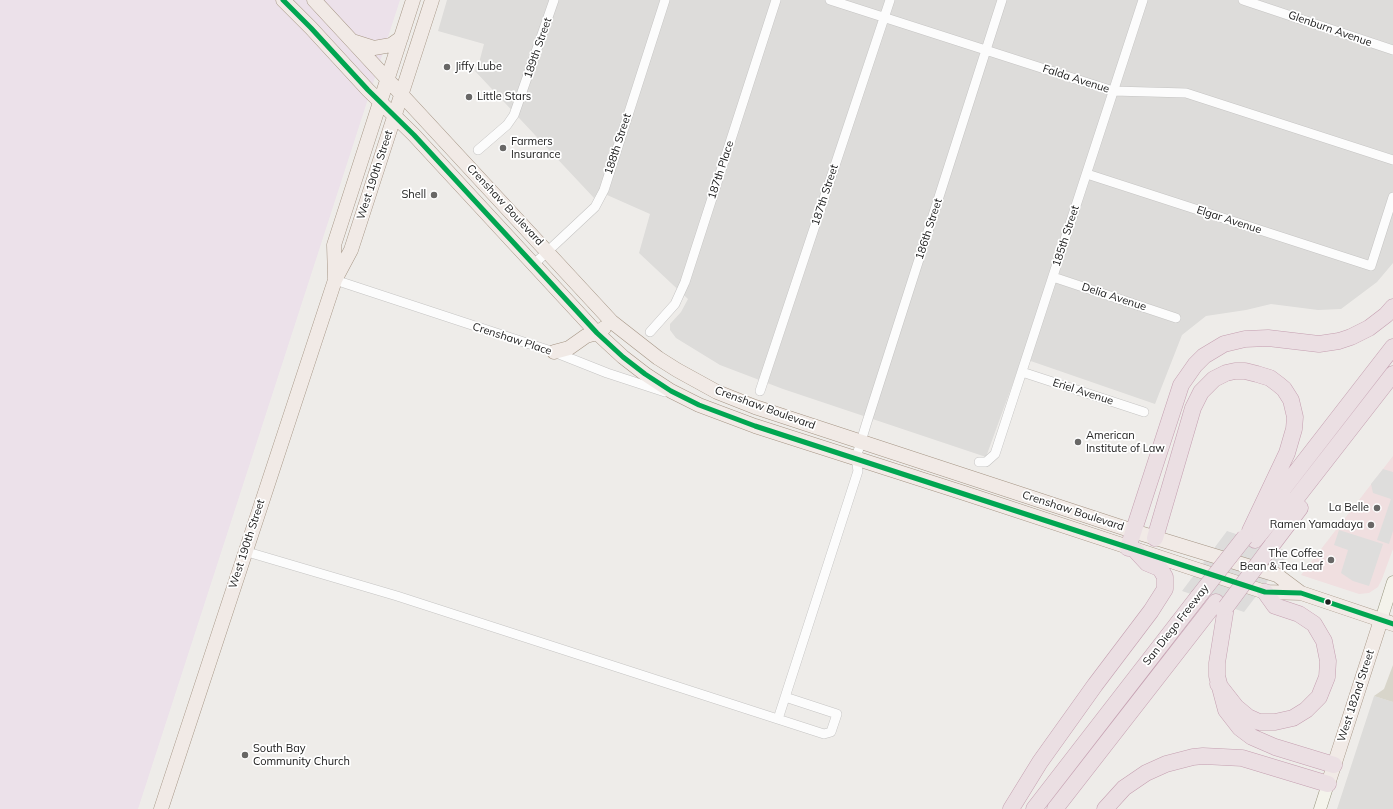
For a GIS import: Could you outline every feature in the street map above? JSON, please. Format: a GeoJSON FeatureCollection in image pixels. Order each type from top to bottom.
{"type":"FeatureCollection","features":[{"type":"Feature","properties":{"kind":"highway"},"geometry":{"type":"LineString","coordinates":[[1011,809],[1045,756],[1095,685],[1151,611],[1165,589],[1164,576],[1161,570],[1147,563],[1131,549],[1133,531],[1181,385],[1194,365],[1204,356],[1224,344],[1245,339],[1268,338],[1319,344],[1351,337],[1369,328],[1386,315],[1393,307]]}},
{"type":"Feature","properties":{"kind":"highway","name":"San Diego Freeway"},"geometry":{"type":"LineString","coordinates":[[1068,809],[1212,602],[1393,347]]}},
{"type":"Feature","properties":{"kind":"highway"},"geometry":{"type":"LineString","coordinates":[[1257,539],[1393,363]]}},
{"type":"Feature","properties":{"kind":"highway"},"geometry":{"type":"LineString","coordinates":[[1155,538],[1193,408],[1201,392],[1214,379],[1226,373],[1245,371],[1270,378],[1284,388],[1291,400],[1295,417],[1294,429],[1287,453],[1257,539]]}},
{"type":"Feature","properties":{"kind":"highway"},"geometry":{"type":"LineString","coordinates":[[1257,539],[1393,374]]}},
{"type":"Feature","properties":{"kind":"highway","name":"San Diego Freeway"},"geometry":{"type":"LineString","coordinates":[[1034,809],[1094,731],[1212,602],[1257,539],[1393,389]]}},
{"type":"Feature","properties":{"kind":"highway"},"geometry":{"type":"LineString","coordinates":[[1218,684],[1236,707],[1248,717],[1259,722],[1275,722],[1293,718],[1306,710],[1319,697],[1327,677],[1328,661],[1324,641],[1314,624],[1299,614],[1275,606],[1265,592]]}},
{"type":"Feature","properties":{"kind":"highway"},"geometry":{"type":"LineString","coordinates":[[1212,602],[1217,663],[1216,676],[1226,710],[1240,728],[1252,738],[1275,748],[1334,765]]}},
{"type":"Feature","properties":{"kind":"highway"},"geometry":{"type":"LineString","coordinates":[[1055,809],[1212,602]]}},
{"type":"Feature","properties":{"kind":"highway"},"geometry":{"type":"LineString","coordinates":[[1105,809],[1124,788],[1146,773],[1166,764],[1193,757],[1203,756],[1242,758],[1328,784]]}},
{"type":"Feature","properties":{"kind":"main road","name":"Crenshaw Boulevard"},"geometry":{"type":"LineString","coordinates":[[283,0],[380,102],[414,135],[597,333],[645,374],[689,400],[738,421],[856,458],[1265,592],[1301,593]]}},
{"type":"Feature","properties":{"kind":"main road","name":"Crenshaw Boulevard"},"geometry":{"type":"LineString","coordinates":[[314,0],[612,322],[658,358],[717,392],[755,407],[1133,531],[1277,576],[1301,593],[1387,622]]}},
{"type":"Feature","properties":{"kind":"main road","name":"West 190th Street"},"geometry":{"type":"LineString","coordinates":[[335,280],[334,245],[413,0]]}},
{"type":"Feature","properties":{"kind":"main road","name":"West 190th Street"},"geometry":{"type":"LineString","coordinates":[[161,809],[244,551],[335,280],[351,250],[432,0]]}},
{"type":"Feature","properties":{"kind":"main road"},"geometry":{"type":"LineString","coordinates":[[351,40],[374,48],[391,45],[401,38]]}},
{"type":"Feature","properties":{"kind":"main road"},"geometry":{"type":"LineString","coordinates":[[554,352],[569,348],[586,336],[597,333],[612,322]]}},
{"type":"Feature","properties":{"kind":"main road","name":"West 182nd Street"},"geometry":{"type":"LineString","coordinates":[[1320,809],[1334,765],[1387,622],[1393,582]]}},
{"type":"Feature","properties":{"kind":"street","name":"189th Street"},"geometry":{"type":"LineString","coordinates":[[478,150],[507,125],[514,115],[554,0]]}},
{"type":"Feature","properties":{"kind":"street","name":"188th Street"},"geometry":{"type":"LineString","coordinates":[[533,265],[595,207],[604,190],[665,0]]}},
{"type":"Feature","properties":{"kind":"street","name":"187th Place"},"geometry":{"type":"LineString","coordinates":[[650,332],[675,304],[685,282],[776,0]]}},
{"type":"Feature","properties":{"kind":"street","name":"Falda Avenue"},"geometry":{"type":"LineString","coordinates":[[830,0],[1113,91],[1186,93],[1393,160]]}},
{"type":"Feature","properties":{"kind":"street","name":"187th Street"},"geometry":{"type":"LineString","coordinates":[[760,391],[890,0]]}},
{"type":"Feature","properties":{"kind":"street","name":"186th Street"},"geometry":{"type":"LineString","coordinates":[[778,719],[858,471],[856,458],[861,441],[1002,0]]}},
{"type":"Feature","properties":{"kind":"street","name":"185th Street"},"geometry":{"type":"LineString","coordinates":[[979,462],[986,462],[995,454],[1143,0]]}},
{"type":"Feature","properties":{"kind":"street","name":"Glenburn Avenue"},"geometry":{"type":"LineString","coordinates":[[1243,0],[1393,50]]}},
{"type":"Feature","properties":{"kind":"street","name":"Elgar Avenue"},"geometry":{"type":"LineString","coordinates":[[1086,174],[1371,266],[1393,197]]}},
{"type":"Feature","properties":{"kind":"street","name":"Delia Avenue"},"geometry":{"type":"LineString","coordinates":[[1053,277],[1176,318]]}},
{"type":"Feature","properties":{"kind":"street","name":"Crenshaw Place"},"geometry":{"type":"LineString","coordinates":[[335,280],[554,352],[608,373],[689,400]]}},
{"type":"Feature","properties":{"kind":"street","name":"Eriel Avenue"},"geometry":{"type":"LineString","coordinates":[[1022,372],[1144,412]]}},
{"type":"Feature","properties":{"kind":"street"},"geometry":{"type":"LineString","coordinates":[[244,551],[400,597],[824,734],[831,732],[836,714],[785,697]]}},
{"type":"Feature","properties":{"kind":"shaded area"},"geometry":{"type":"Polygon","coordinates":[[[0,0],[400,0],[138,809],[0,809],[0,0]]]}},
{"type":"Feature","properties":{"kind":"shaded area"},"geometry":{"type":"Polygon","coordinates":[[[447,0],[1393,0],[1393,263],[1377,282],[1341,309],[1318,310],[1271,304],[1246,310],[1206,316],[1182,335],[1155,404],[1022,358],[986,457],[783,389],[720,365],[676,338],[670,330],[670,324],[681,312],[688,299],[639,253],[650,214],[598,191],[594,198],[475,71],[479,63],[484,44],[438,31],[447,0]]]}},
{"type":"Feature","properties":{"kind":"shaded area"},"geometry":{"type":"Polygon","coordinates":[[[1393,456],[1393,549],[1378,587],[1369,593],[1359,594],[1301,575],[1393,456]]]}},
{"type":"Feature","properties":{"kind":"shaded area"},"geometry":{"type":"Polygon","coordinates":[[[1383,469],[1393,472],[1393,531],[1389,544],[1377,540],[1391,499],[1373,493],[1371,484],[1383,469]]]}},
{"type":"Feature","properties":{"kind":"shaded area"},"geometry":{"type":"Polygon","coordinates":[[[1339,530],[1383,544],[1369,586],[1353,581],[1341,573],[1348,550],[1334,545],[1339,530]]]}},
{"type":"Feature","properties":{"kind":"shaded area"},"geometry":{"type":"Polygon","coordinates":[[[1393,665],[1393,702],[1374,696],[1384,689],[1393,665]]]}},
{"type":"Feature","properties":{"kind":"shaded area"},"geometry":{"type":"Polygon","coordinates":[[[1374,696],[1393,702],[1393,809],[1337,809],[1374,696]]]}},
{"type":"Feature","properties":{"kind":"pier"},"geometry":{"type":"Polygon","coordinates":[[[1227,531],[1290,552],[1244,612],[1182,591],[1227,531]]]}},
{"type":"Feature","properties":{"kind":"transit line"},"geometry":{"type":"LineString","coordinates":[[283,0],[368,90],[414,135],[597,333],[623,357],[671,391],[699,405],[755,426],[1265,592],[1301,593],[1393,624]]}},
{"type":"Feature","properties":{"kind":"place","name":"Jiffy Lube"},"geometry":{"type":"Point","coordinates":[447,67]}},
{"type":"Feature","properties":{"kind":"place","name":"Little Stars"},"geometry":{"type":"Point","coordinates":[469,97]}},
{"type":"Feature","properties":{"kind":"place","name":"Farmers Insurance"},"geometry":{"type":"Point","coordinates":[503,148]}},
{"type":"Feature","properties":{"kind":"place","name":"Shell"},"geometry":{"type":"Point","coordinates":[434,195]}},
{"type":"Feature","properties":{"kind":"place","name":"American Institute of Law"},"geometry":{"type":"Point","coordinates":[1078,442]}},
{"type":"Feature","properties":{"kind":"place","name":"La Belle"},"geometry":{"type":"Point","coordinates":[1377,508]}},
{"type":"Feature","properties":{"kind":"place","name":"Ramen Yamadaya"},"geometry":{"type":"Point","coordinates":[1371,525]}},
{"type":"Feature","properties":{"kind":"place","name":"The Coffee Bean & Tea Leaf"},"geometry":{"type":"Point","coordinates":[1331,560]}},
{"type":"Feature","properties":{"kind":"place","name":"South Bay Community Church"},"geometry":{"type":"Point","coordinates":[245,755]}}]}
